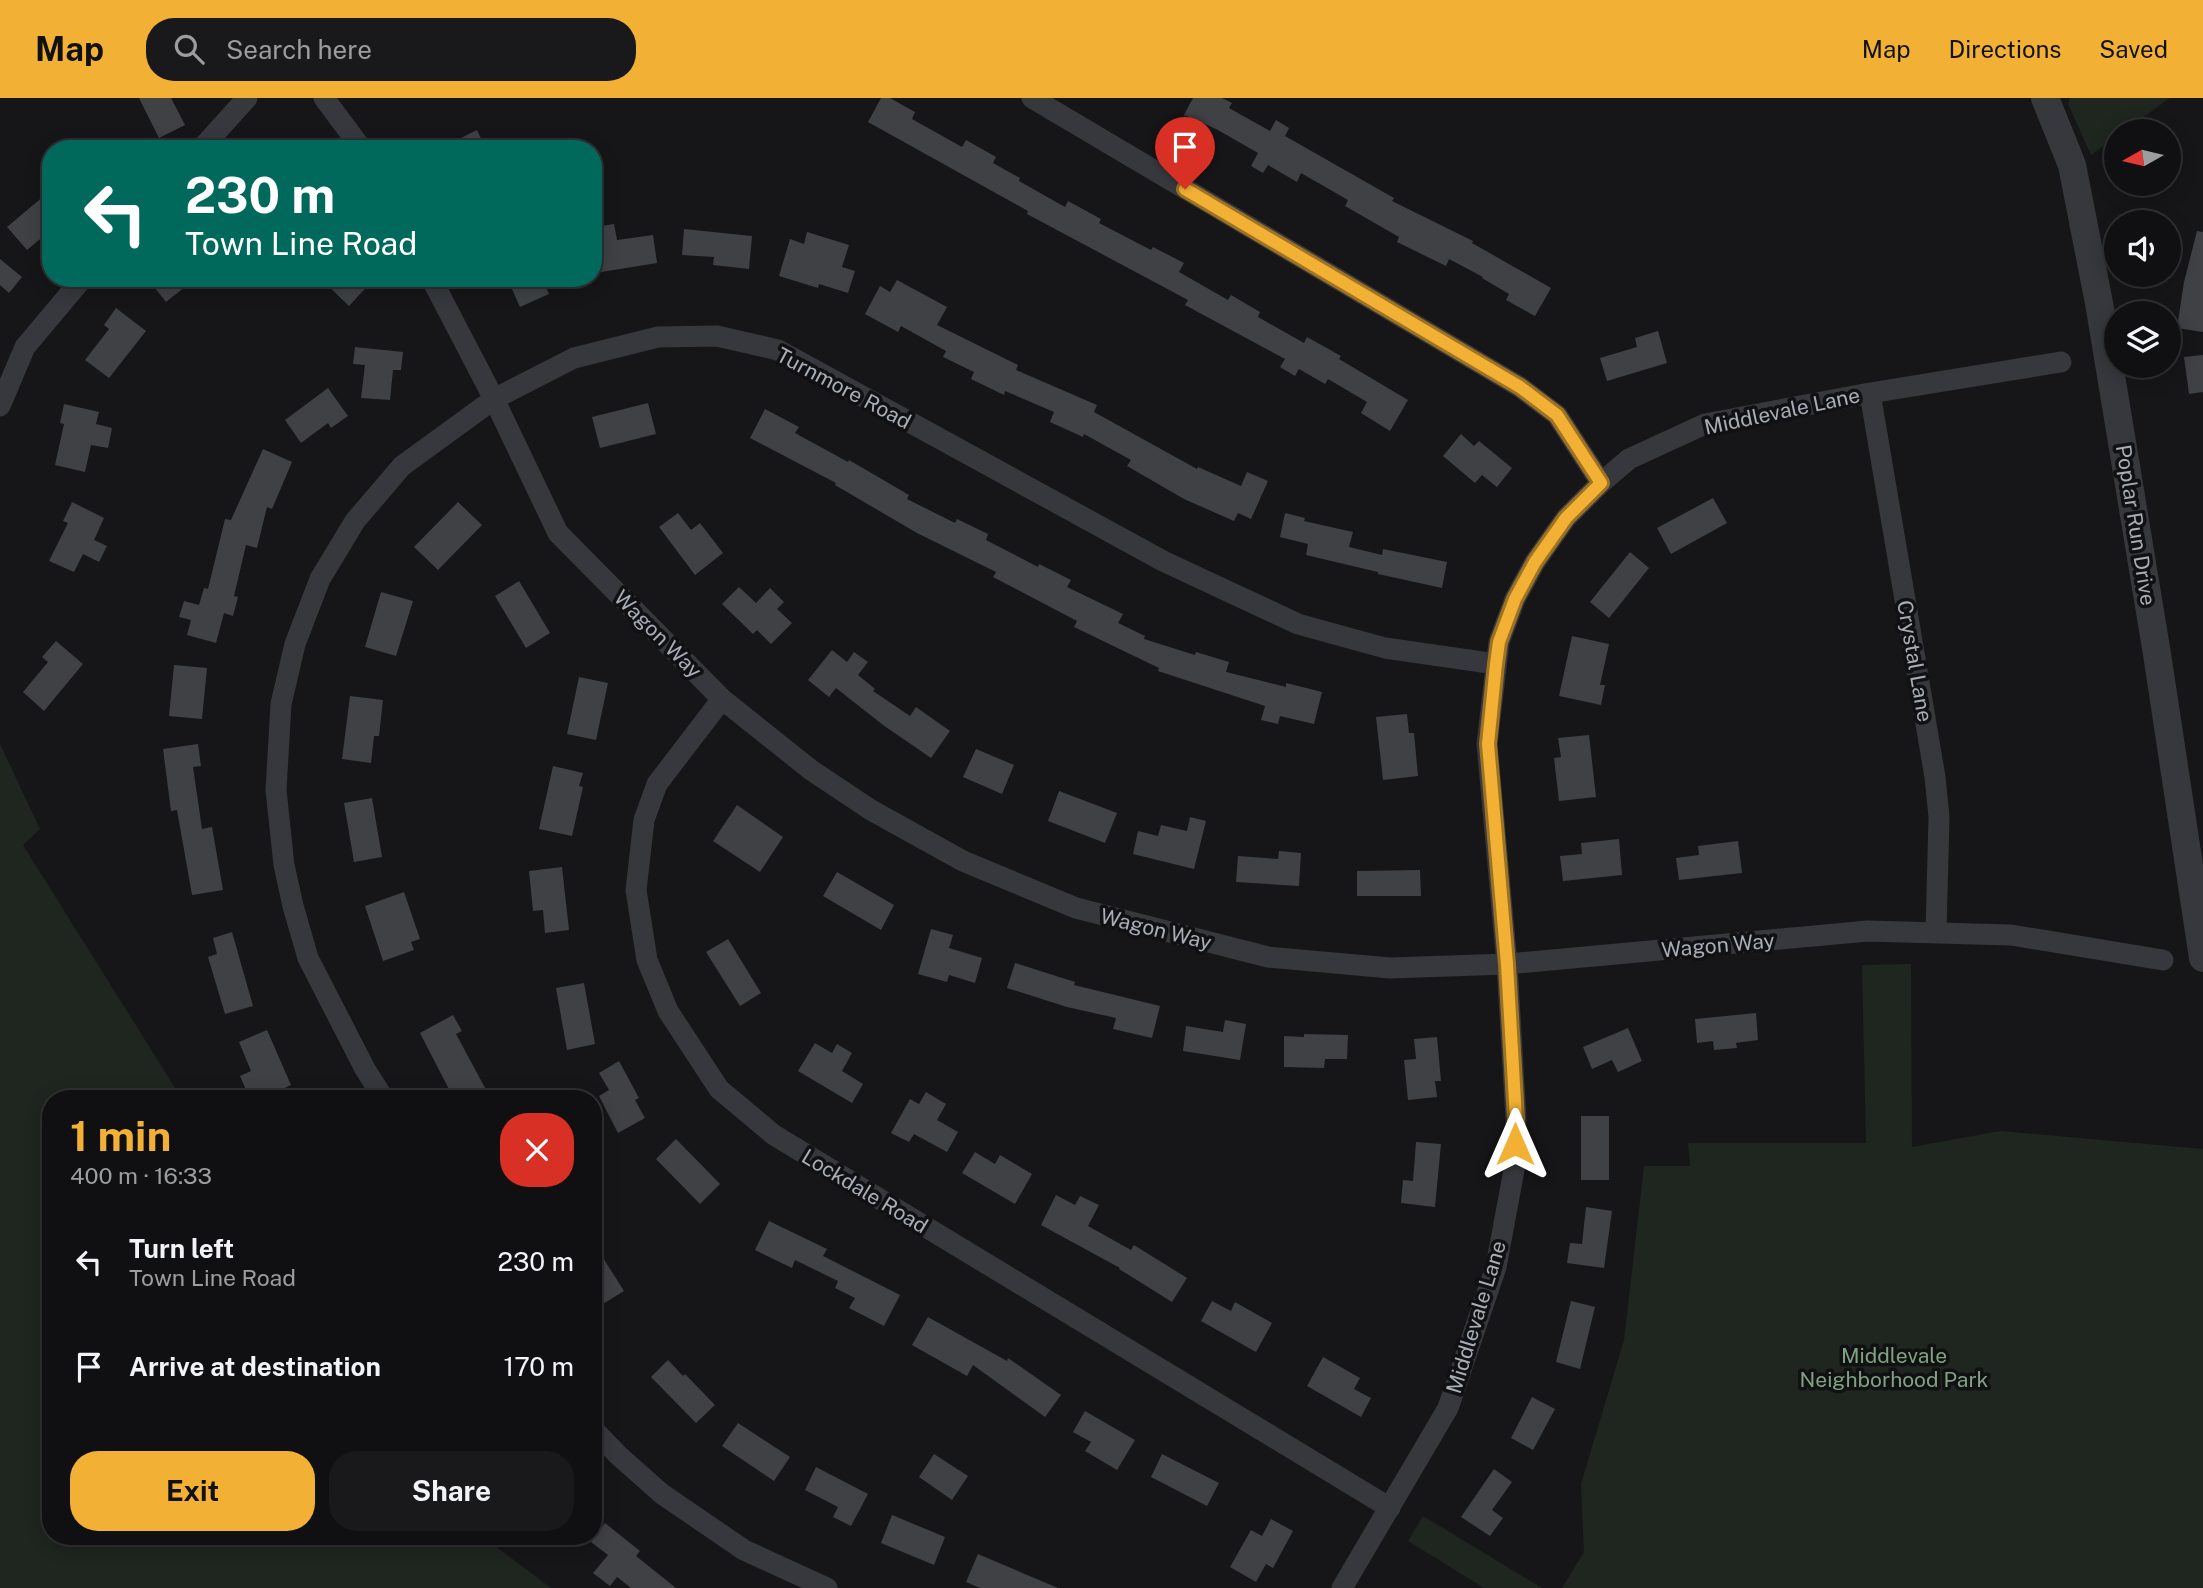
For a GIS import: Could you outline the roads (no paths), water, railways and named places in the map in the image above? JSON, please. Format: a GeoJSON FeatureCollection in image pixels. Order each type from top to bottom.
{"type":"FeatureCollection","features":[{"type":"Feature","properties":{"kind":"street"},"geometry":{"type":"LineString","coordinates":[[209,140],[247,98]]}},
{"type":"Feature","properties":{"kind":"street"},"geometry":{"type":"LineString","coordinates":[[324,98],[355,140]]}},
{"type":"Feature","properties":{"kind":"street"},"geometry":{"type":"LineString","coordinates":[[1032,98],[1520,387],[1557,415],[1601,483]]}},
{"type":"Feature","properties":{"kind":"street","name":"Poplar Run Drive"},"geometry":{"type":"LineString","coordinates":[[2045,98],[2072,165],[2097,291],[2157,654],[2203,958]]}},
{"type":"Feature","properties":{"kind":"street"},"geometry":{"type":"LineString","coordinates":[[0,406],[25,347],[75,287]]}},
{"type":"Feature","properties":{"kind":"street","name":"Wagon Way"},"geometry":{"type":"LineString","coordinates":[[436,287],[494,399],[558,533],[722,699],[811,770],[871,810],[963,861],[1076,908],[1268,957],[1390,968],[1507,964],[1868,931],[2011,935],[2163,960]]}},
{"type":"Feature","properties":{"kind":"street","name":"Turnmore Road"},"geometry":{"type":"LineString","coordinates":[[378,1090],[309,958],[284,865],[276,790],[281,704],[295,644],[320,579],[355,521],[402,466],[494,399],[574,358],[658,337],[717,336],[778,350],[1163,561],[1298,624],[1384,648],[1496,664]]}},
{"type":"Feature","properties":{"kind":"street","name":"Middlevale Lane"},"geometry":{"type":"LineString","coordinates":[[1342,1588],[1448,1408],[1496,1266],[1514,1170],[1516,1119],[1507,964],[1488,744],[1499,642],[1515,599],[1535,562],[1566,518],[1629,459],[1705,424],[1870,393],[2061,362]]}},
{"type":"Feature","properties":{"kind":"street","name":"Crystal Lane"},"geometry":{"type":"LineString","coordinates":[[1870,393],[1935,777],[1939,817],[1936,932]]}},
{"type":"Feature","properties":{"kind":"street","name":"Lockdale Road"},"geometry":{"type":"LineString","coordinates":[[722,699],[657,784],[644,820],[636,890],[647,960],[668,1011],[719,1089],[774,1135],[1390,1508]]}},
{"type":"Feature","properties":{"kind":"street"},"geometry":{"type":"LineString","coordinates":[[602,1438],[662,1494],[744,1550],[827,1588]]}},
{"type":"Feature","properties":{"kind":"park label","name":"Middlevale Neighborhood Park"},"geometry":{"type":"Point","coordinates":[1894,1367]}}]}
